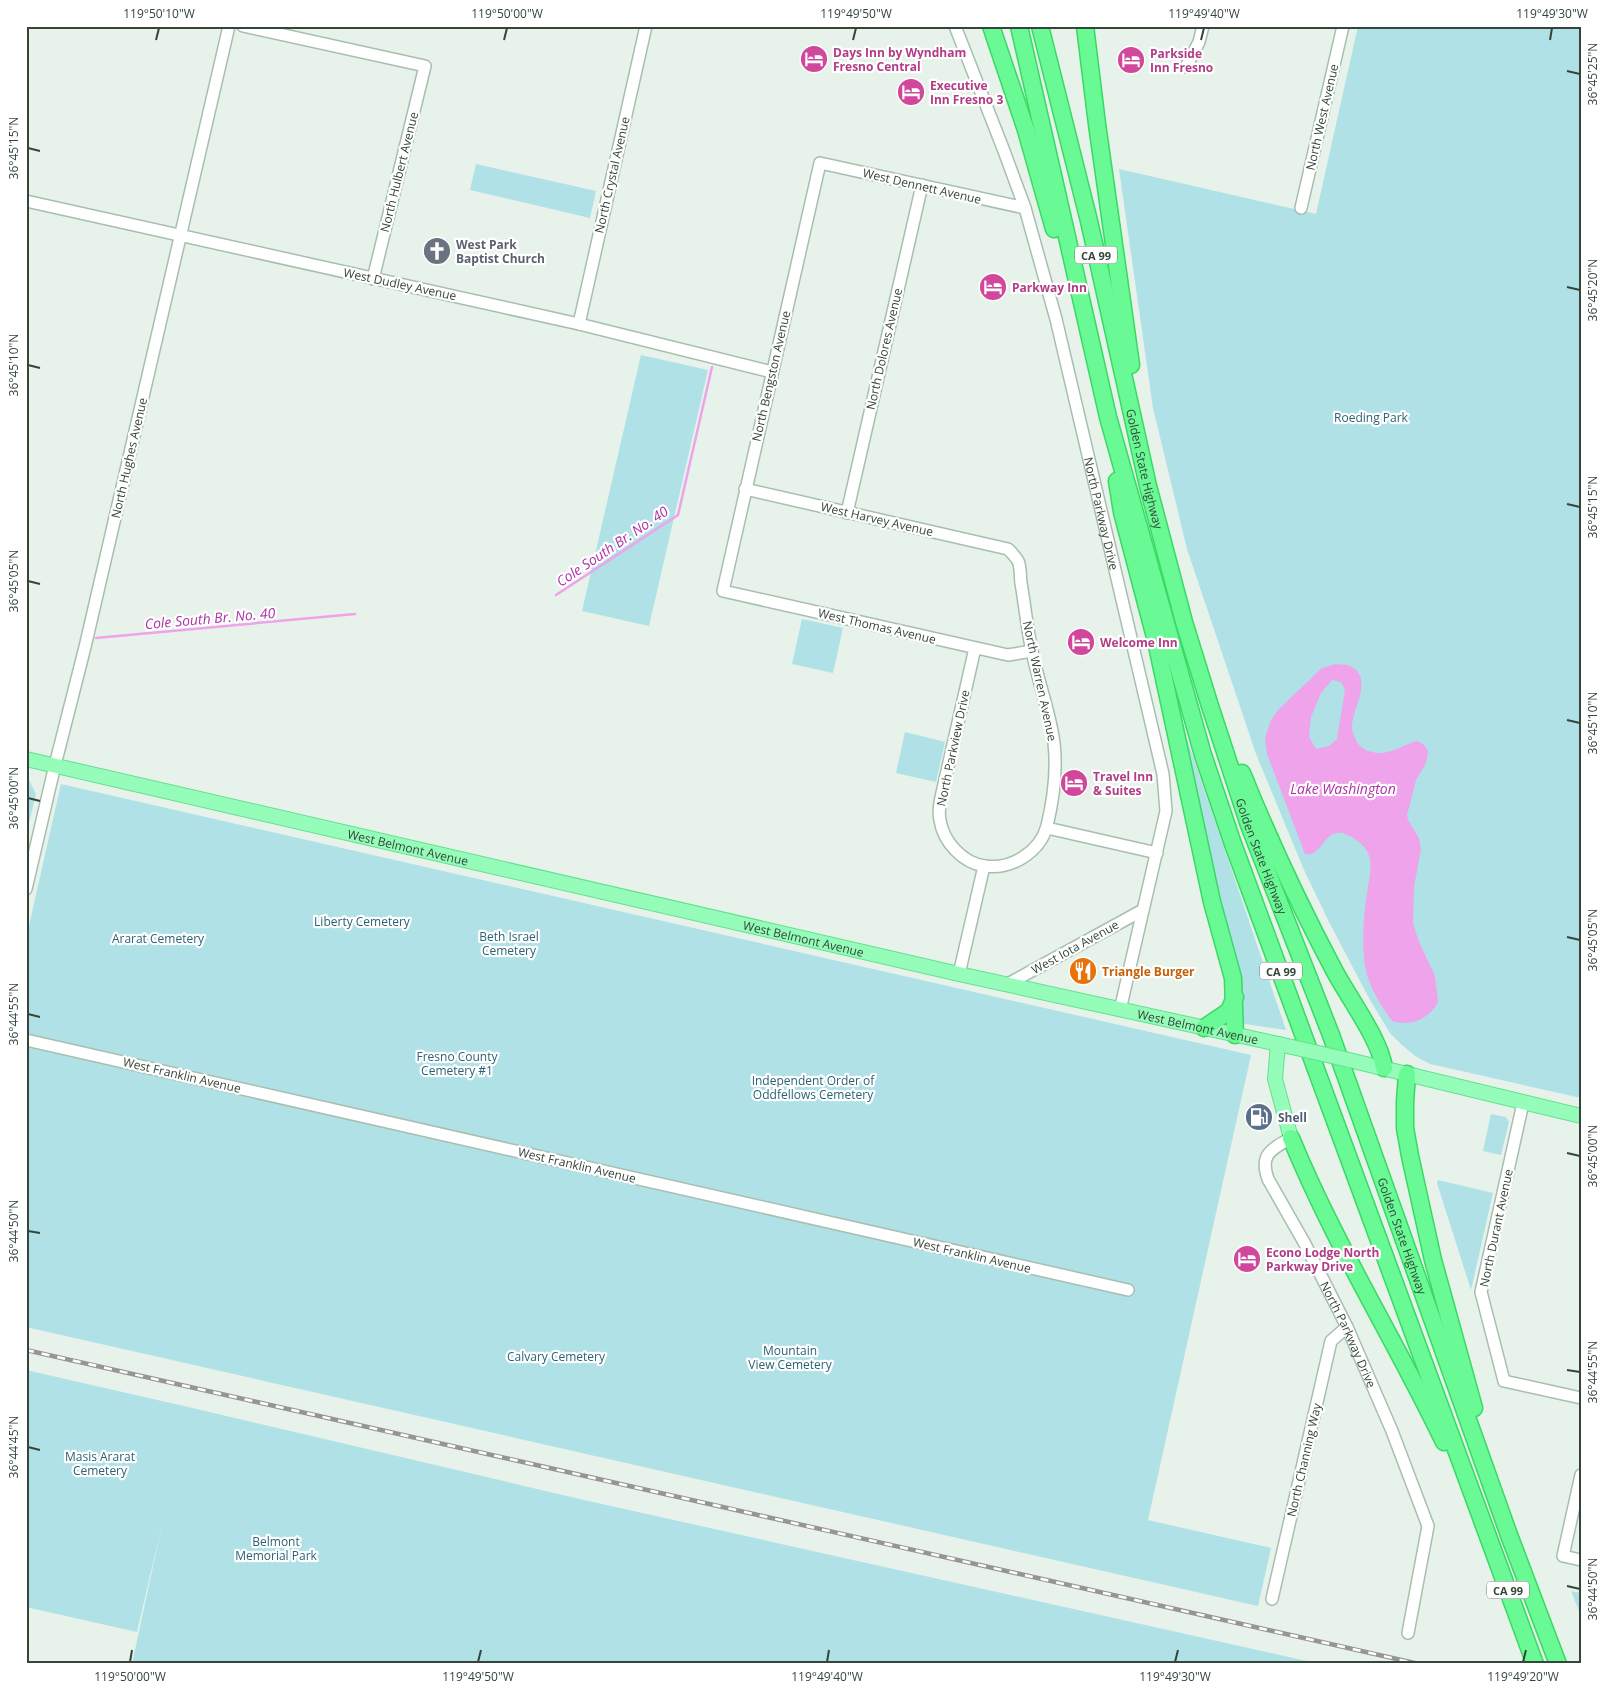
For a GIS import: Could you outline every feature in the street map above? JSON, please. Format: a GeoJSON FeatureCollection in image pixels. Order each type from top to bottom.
{"type":"FeatureCollection","features":[{"type":"Feature","properties":{"kind":"highway"},"geometry":{"type":"LineString","coordinates":[[990,26],[1026,130],[1058,244],[1073,262]]}},
{"type":"Feature","properties":{"kind":"highway","name":"Golden State Highway"},"geometry":{"type":"LineString","coordinates":[[1019,26],[1108,417],[1203,754],[1233,844],[1535,1664]]}},
{"type":"Feature","properties":{"kind":"highway","name":"Golden State Highway"},"geometry":{"type":"LineString","coordinates":[[1040,26],[1089,221],[1148,486],[1184,622],[1210,706],[1249,825],[1331,1035],[1508,1535],[1558,1664]]}},
{"type":"Feature","properties":{"kind":"highway"},"geometry":{"type":"LineString","coordinates":[[1086,26],[1097,124],[1148,486]]}},
{"type":"Feature","properties":{"kind":"highway"},"geometry":{"type":"LineString","coordinates":[[1108,417],[1122,512],[1156,641],[1208,884],[1233,978],[1235,1035]]}},
{"type":"Feature","properties":{"kind":"highway"},"geometry":{"type":"LineString","coordinates":[[1210,706],[1233,750],[1261,820],[1308,921],[1381,1054],[1384,1068]]}},
{"type":"Feature","properties":{"kind":"highway"},"geometry":{"type":"LineString","coordinates":[[1204,1028],[1228,1011],[1235,997]]}},
{"type":"Feature","properties":{"kind":"highway"},"geometry":{"type":"LineString","coordinates":[[1407,1074],[1405,1128],[1410,1156],[1433,1260],[1508,1535]]}},
{"type":"Feature","properties":{"kind":"highway"},"geometry":{"type":"LineString","coordinates":[[1291,1138],[1311,1186],[1415,1384],[1480,1516]]}},
{"type":"Feature","properties":{"kind":"main road","name":"West Belmont Avenue"},"geometry":{"type":"LineString","coordinates":[[26,759],[1006,985],[1384,1068],[1581,1116]]}},
{"type":"Feature","properties":{"kind":"main road"},"geometry":{"type":"LineString","coordinates":[[1285,1046],[1275,1079],[1291,1138]]}},
{"type":"Feature","properties":{"kind":"street","name":"North Hughes Avenue"},"geometry":{"type":"LineString","coordinates":[[26,889],[85,647],[229,26]]}},
{"type":"Feature","properties":{"kind":"street","name":"North Hulbert Avenue"},"geometry":{"type":"LineString","coordinates":[[243,26],[425,66],[373,278]]}},
{"type":"Feature","properties":{"kind":"street","name":"North Crystal Avenue"},"geometry":{"type":"LineString","coordinates":[[579,324],[646,26]]}},
{"type":"Feature","properties":{"kind":"street","name":"North Parkway Drive"},"geometry":{"type":"LineString","coordinates":[[955,26],[1025,208],[1056,318],[1164,774],[1166,811],[1120,1010]]}},
{"type":"Feature","properties":{"kind":"street"},"geometry":{"type":"LineString","coordinates":[[1186,67],[1200,42],[1203,26]]}},
{"type":"Feature","properties":{"kind":"street","name":"North West Avenue"},"geometry":{"type":"LineString","coordinates":[[1302,208],[1342,26]]}},
{"type":"Feature","properties":{"kind":"street","name":"West Dennett Avenue"},"geometry":{"type":"LineString","coordinates":[[820,163],[1025,208]]}},
{"type":"Feature","properties":{"kind":"street","name":"North Bengston Avenue"},"geometry":{"type":"LineString","coordinates":[[723,590],[820,163]]}},
{"type":"Feature","properties":{"kind":"street","name":"North Dolores Avenue"},"geometry":{"type":"LineString","coordinates":[[847,513],[922,186]]}},
{"type":"Feature","properties":{"kind":"street","name":"West Dudley Avenue"},"geometry":{"type":"LineString","coordinates":[[26,201],[579,324],[772,372]]}},
{"type":"Feature","properties":{"kind":"street","name":"West Harvey Avenue"},"geometry":{"type":"LineString","coordinates":[[746,489],[1008,549]]}},
{"type":"Feature","properties":{"kind":"street","name":"North Warren Avenue"},"geometry":{"type":"LineString","coordinates":[[984,866],[1003,865],[1025,856],[1040,841],[1046,828],[1053,785],[1054,746],[1050,724],[1032,651],[1018,561],[1008,549]]}},
{"type":"Feature","properties":{"kind":"street","name":"West Thomas Avenue"},"geometry":{"type":"LineString","coordinates":[[723,590],[1008,655],[1032,651]]}},
{"type":"Feature","properties":{"kind":"street","name":"North Parkview Drive"},"geometry":{"type":"LineString","coordinates":[[975,648],[939,812],[942,827],[953,847],[969,860],[984,866]]}},
{"type":"Feature","properties":{"kind":"street"},"geometry":{"type":"LineString","coordinates":[[1046,828],[1157,853]]}},
{"type":"Feature","properties":{"kind":"street"},"geometry":{"type":"LineString","coordinates":[[959,974],[984,866]]}},
{"type":"Feature","properties":{"kind":"street","name":"West Iota Avenue"},"geometry":{"type":"LineString","coordinates":[[1006,985],[1143,910]]}},
{"type":"Feature","properties":{"kind":"street","name":"West Franklin Avenue"},"geometry":{"type":"LineString","coordinates":[[26,1040],[1128,1290]]}},
{"type":"Feature","properties":{"kind":"street","name":"North Durant Avenue"},"geometry":{"type":"LineString","coordinates":[[1523,1103],[1482,1292],[1504,1381],[1581,1398]]}},
{"type":"Feature","properties":{"kind":"street","name":"North Parkway Drive"},"geometry":{"type":"LineString","coordinates":[[1291,1138],[1269,1152],[1265,1159],[1264,1170],[1272,1188],[1305,1244],[1347,1327],[1392,1431],[1428,1526],[1408,1633]]}},
{"type":"Feature","properties":{"kind":"street","name":"North Channing Way"},"geometry":{"type":"LineString","coordinates":[[1272,1599],[1331,1342],[1347,1327]]}},
{"type":"Feature","properties":{"kind":"street"},"geometry":{"type":"LineString","coordinates":[[1581,1475],[1563,1556],[1581,1560]]}},
{"type":"Feature","properties":{"kind":"green space","name":"Roeding Park"},"geometry":{"type":"Polygon","coordinates":[[[1358,26],[1581,26],[1581,1098],[1430,1064],[1415,1056],[1390,1033],[1370,1000],[1304,870],[1256,754],[1187,549],[1153,408],[1119,169],[1316,214],[1358,26]]]}},
{"type":"Feature","properties":{"kind":"green space"},"geometry":{"type":"Polygon","coordinates":[[[476,164],[596,191],[590,218],[470,190],[476,164]]]}},
{"type":"Feature","properties":{"kind":"green space"},"geometry":{"type":"Polygon","coordinates":[[[641,355],[708,370],[649,626],[582,611],[641,355]]]}},
{"type":"Feature","properties":{"kind":"green space"},"geometry":{"type":"Polygon","coordinates":[[[802,619],[843,628],[833,673],[792,664],[802,619]]]}},
{"type":"Feature","properties":{"kind":"green space"},"geometry":{"type":"Polygon","coordinates":[[[1184,730],[1286,1030],[1238,1023],[1175,731],[1184,730]]]}},
{"type":"Feature","properties":{"kind":"green space"},"geometry":{"type":"Polygon","coordinates":[[[905,732],[945,742],[936,782],[896,773],[905,732]]]}},
{"type":"Feature","properties":{"kind":"green space"},"geometry":{"type":"Polygon","coordinates":[[[26,780],[29,780],[36,794],[26,835],[26,780]]]}},
{"type":"Feature","properties":{"kind":"green space"},"geometry":{"type":"Polygon","coordinates":[[[61,784],[1251,1055],[1148,1520],[1271,1548],[1258,1606],[26,1327],[26,939],[61,784]]]}},
{"type":"Feature","properties":{"kind":"green space"},"geometry":{"type":"Polygon","coordinates":[[[1491,1114],[1506,1117],[1509,1122],[1501,1155],[1483,1151],[1491,1114]]]}},
{"type":"Feature","properties":{"kind":"green space"},"geometry":{"type":"Polygon","coordinates":[[[1438,1180],[1493,1193],[1471,1290],[1437,1183],[1438,1180]]]}},
{"type":"Feature","properties":{"kind":"green space","name":"Belmont Memorial Park"},"geometry":{"type":"Polygon","coordinates":[[[26,1370],[584,1500],[1320,1664],[132,1664],[163,1520],[137,1632],[26,1607],[26,1370]]]}},
{"type":"Feature","properties":{"kind":"green space"},"geometry":{"type":"Polygon","coordinates":[[[1571,1591],[1581,1593],[1581,1616],[1571,1591]]]}},
{"type":"Feature","properties":{"kind":"water","name":"Lake Washington"},"geometry":{"type":"Polygon","coordinates":[[[1335,664],[1348,665],[1357,671],[1361,678],[1360,695],[1352,731],[1361,747],[1371,752],[1382,753],[1418,741],[1428,751],[1426,763],[1416,780],[1407,815],[1419,838],[1421,849],[1414,887],[1413,923],[1419,942],[1435,976],[1438,1002],[1430,1013],[1413,1022],[1399,1023],[1392,1021],[1376,995],[1365,966],[1363,939],[1371,868],[1367,851],[1353,838],[1338,833],[1332,834],[1316,851],[1311,854],[1305,854],[1267,754],[1265,738],[1271,720],[1279,709],[1322,668],[1335,664]],[[1332,680],[1321,693],[1311,717],[1309,737],[1316,749],[1329,746],[1337,739],[1345,690],[1341,682],[1332,680]]]}},
{"type":"Feature","properties":{"kind":"waterway","name":"Cole South Br. No. 40"},"geometry":{"type":"LineString","coordinates":[[556,595],[678,515],[712,367]]}},
{"type":"Feature","properties":{"kind":"waterway","name":"Cole South Br. No. 40"},"geometry":{"type":"LineString","coordinates":[[96,638],[355,614]]}},
{"type":"Feature","properties":{"kind":"railway"},"geometry":{"type":"LineString","coordinates":[[26,1350],[1419,1664]]}},
{"type":"Feature","properties":{"kind":"place","name":"Days Inn by Wyndham Fresno Central"},"geometry":{"type":"Point","coordinates":[814,59]}},
{"type":"Feature","properties":{"kind":"place","name":"Parkside Inn Fresno"},"geometry":{"type":"Point","coordinates":[1131,60]}},
{"type":"Feature","properties":{"kind":"place","name":"Executive Inn Fresno 3"},"geometry":{"type":"Point","coordinates":[911,92]}},
{"type":"Feature","properties":{"kind":"place","name":"West Park Baptist Church"},"geometry":{"type":"Point","coordinates":[437,251]}},
{"type":"Feature","properties":{"kind":"place","name":"Parkway Inn"},"geometry":{"type":"Point","coordinates":[993,287]}},
{"type":"Feature","properties":{"kind":"place","name":"Welcome Inn"},"geometry":{"type":"Point","coordinates":[1081,642]}},
{"type":"Feature","properties":{"kind":"place","name":"Travel Inn & Suites"},"geometry":{"type":"Point","coordinates":[1074,783]}},
{"type":"Feature","properties":{"kind":"place","name":"Triangle Burger"},"geometry":{"type":"Point","coordinates":[1083,971]}},
{"type":"Feature","properties":{"kind":"place","name":"Shell"},"geometry":{"type":"Point","coordinates":[1259,1117]}},
{"type":"Feature","properties":{"kind":"place","name":"Econo Lodge North Parkway Drive"},"geometry":{"type":"Point","coordinates":[1247,1259]}},
{"type":"Feature","properties":{"kind":"park label","name":"Liberty Cemetery"},"geometry":{"type":"Point","coordinates":[362,921]}},
{"type":"Feature","properties":{"kind":"park label","name":"Ararat Cemetery"},"geometry":{"type":"Point","coordinates":[158,938]}},
{"type":"Feature","properties":{"kind":"park label","name":"Beth Israel Cemetery"},"geometry":{"type":"Point","coordinates":[509,943]}},
{"type":"Feature","properties":{"kind":"park label","name":"Fresno County Cemetery #1"},"geometry":{"type":"Point","coordinates":[457,1063]}},
{"type":"Feature","properties":{"kind":"park label","name":"Independent Order of Oddfellows Cemetery"},"geometry":{"type":"Point","coordinates":[813,1087]}},
{"type":"Feature","properties":{"kind":"park label","name":"Calvary Cemetery"},"geometry":{"type":"Point","coordinates":[556,1356]}},
{"type":"Feature","properties":{"kind":"park label","name":"Mountain View Cemetery"},"geometry":{"type":"Point","coordinates":[790,1357]}},
{"type":"Feature","properties":{"kind":"park label","name":"Masis Ararat Cemetery"},"geometry":{"type":"Point","coordinates":[100,1463]}}]}
